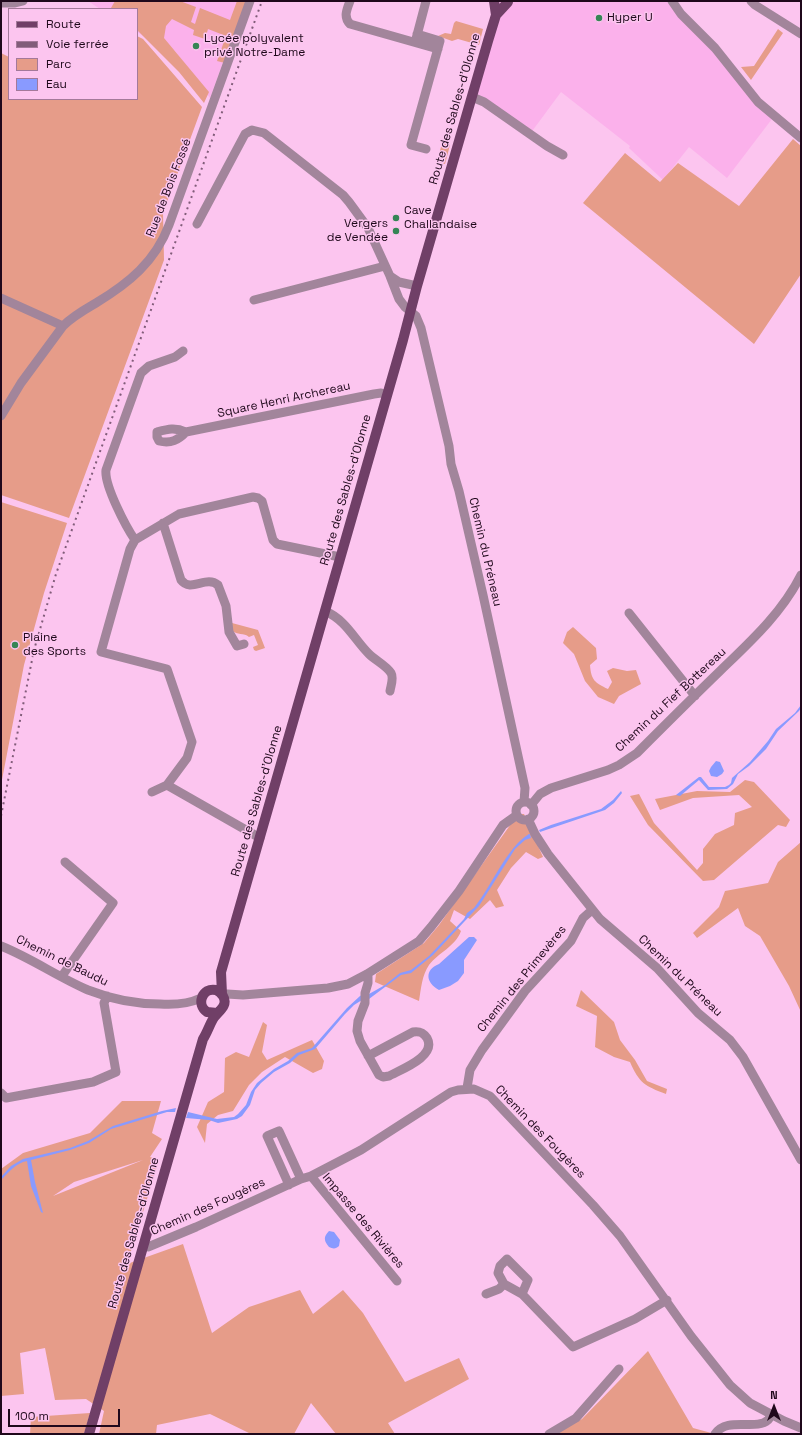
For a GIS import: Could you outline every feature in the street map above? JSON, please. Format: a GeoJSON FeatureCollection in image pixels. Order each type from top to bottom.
{"type":"FeatureCollection","features":[{"type":"Feature","properties":{"kind":"main road"},"geometry":{"type":"LineString","coordinates":[[495,1],[502,3],[509,1]]}},
{"type":"Feature","properties":{"kind":"main road","name":"Route des Sables-d'Olonne"},"geometry":{"type":"LineString","coordinates":[[203,1039],[204,1010],[201,998],[204,993],[210,990],[221,972],[496,15],[495,1]]}},
{"type":"Feature","properties":{"kind":"main road","name":"Route des Sables-d'Olonne"},"geometry":{"type":"LineString","coordinates":[[496,15],[509,1]]}},
{"type":"Feature","properties":{"kind":"main road","name":"Route des Sables-d'Olonne"},"geometry":{"type":"LineString","coordinates":[[89,1434],[203,1039],[217,1013],[222,1010],[223,998],[221,972]]}},
{"type":"Feature","properties":{"kind":"main road"},"geometry":{"type":"LineString","coordinates":[[210,990],[216,990],[223,998]]}},
{"type":"Feature","properties":{"kind":"main road"},"geometry":{"type":"LineString","coordinates":[[204,1010],[210,1014],[217,1013]]}},
{"type":"Feature","properties":{"kind":"street"},"geometry":{"type":"LineString","coordinates":[[1,3],[15,4],[23,1]]}},
{"type":"Feature","properties":{"kind":"street","name":"Rue de Bois Fossé"},"geometry":{"type":"LineString","coordinates":[[1,416],[20,383],[63,326],[78,313],[97,303],[130,279],[158,250],[169,225],[250,1]]}},
{"type":"Feature","properties":{"kind":"street"},"geometry":{"type":"LineString","coordinates":[[350,1],[346,15],[350,24],[416,38],[440,41],[411,145],[426,149]]}},
{"type":"Feature","properties":{"kind":"street"},"geometry":{"type":"LineString","coordinates":[[416,38],[426,1]]}},
{"type":"Feature","properties":{"kind":"street"},"geometry":{"type":"LineString","coordinates":[[672,1],[681,14],[715,48],[758,102],[801,138]]}},
{"type":"Feature","properties":{"kind":"street"},"geometry":{"type":"LineString","coordinates":[[751,1],[801,34]]}},
{"type":"Feature","properties":{"kind":"street"},"geometry":{"type":"LineString","coordinates":[[472,97],[484,102],[547,146],[563,155]]}},
{"type":"Feature","properties":{"kind":"street","name":"Chemin du Préneau"},"geometry":{"type":"LineString","coordinates":[[197,224],[245,134],[252,130],[257,130],[264,133],[343,195],[356,210],[368,228],[399,299],[417,318],[421,328],[449,446],[451,464],[459,491],[482,588],[525,788],[527,804]]}},
{"type":"Feature","properties":{"kind":"street"},"geometry":{"type":"LineString","coordinates":[[254,300],[385,266]]}},
{"type":"Feature","properties":{"kind":"street"},"geometry":{"type":"LineString","coordinates":[[390,276],[398,282],[417,286]]}},
{"type":"Feature","properties":{"kind":"street"},"geometry":{"type":"LineString","coordinates":[[1,298],[63,326]]}},
{"type":"Feature","properties":{"kind":"street"},"geometry":{"type":"LineString","coordinates":[[136,540],[127,527],[109,486],[105,476],[106,470],[141,373],[149,366],[175,357],[183,351]]}},
{"type":"Feature","properties":{"kind":"street","name":"Square Henri Archereau"},"geometry":{"type":"LineString","coordinates":[[186,432],[374,394],[381,393],[387,395]]}},
{"type":"Feature","properties":{"kind":"street"},"geometry":{"type":"LineString","coordinates":[[152,792],[167,784],[187,758],[192,742],[167,669],[101,652],[130,549],[136,540],[184,512],[253,497],[262,501],[273,540],[277,544],[340,557]]}},
{"type":"Feature","properties":{"kind":"street"},"geometry":{"type":"LineString","coordinates":[[163,523],[183,583],[189,586],[210,582],[218,585],[226,606],[229,632],[237,646],[244,644]]}},
{"type":"Feature","properties":{"kind":"street","name":"Chemin du Fief Bottereau"},"geometry":{"type":"LineString","coordinates":[[527,804],[551,788],[594,776],[619,765],[637,753],[757,635],[778,611],[797,584],[801,575]]}},
{"type":"Feature","properties":{"kind":"street"},"geometry":{"type":"LineString","coordinates":[[325,611],[338,618],[346,625],[369,654],[391,673],[393,681],[390,691]]}},
{"type":"Feature","properties":{"kind":"street"},"geometry":{"type":"LineString","coordinates":[[629,613],[695,696]]}},
{"type":"Feature","properties":{"kind":"street"},"geometry":{"type":"LineString","coordinates":[[167,784],[260,838]]}},
{"type":"Feature","properties":{"kind":"street"},"geometry":{"type":"LineString","coordinates":[[223,998],[233,999],[243,996],[333,988],[348,984],[367,974],[419,941],[432,927],[459,891],[503,825],[517,815],[518,807],[527,804],[534,812],[528,819],[521,819],[517,815]]}},
{"type":"Feature","properties":{"kind":"street","name":"Chemin du Préneau"},"geometry":{"type":"LineString","coordinates":[[528,819],[548,854],[600,919],[657,968],[698,1013],[730,1040],[743,1057],[801,1160]]}},
{"type":"Feature","properties":{"kind":"street"},"geometry":{"type":"LineString","coordinates":[[62,976],[113,903],[65,862]]}},
{"type":"Feature","properties":{"kind":"street","name":"Chemin des Primevères"},"geometry":{"type":"LineString","coordinates":[[467,1088],[470,1070],[482,1050],[525,991],[570,941],[584,918],[592,910]]}},
{"type":"Feature","properties":{"kind":"street","name":"Chemin de Baudu"},"geometry":{"type":"LineString","coordinates":[[1,946],[88,990],[107,996],[143,1004],[184,1004],[204,1010]]}},
{"type":"Feature","properties":{"kind":"street"},"geometry":{"type":"LineString","coordinates":[[367,974],[368,982],[365,993],[365,1003],[358,1021],[357,1031],[360,1041],[368,1056],[379,1075],[383,1077],[389,1076],[420,1059],[428,1050],[429,1043],[425,1035],[420,1031],[413,1032],[368,1056]]}},
{"type":"Feature","properties":{"kind":"street"},"geometry":{"type":"LineString","coordinates":[[1,1093],[6,1098],[93,1082],[116,1072],[104,1003],[107,996]]}},
{"type":"Feature","properties":{"kind":"street","name":"Chemin de Baudu"},"geometry":{"type":"LineString","coordinates":[[184,1004],[201,998]]}},
{"type":"Feature","properties":{"kind":"street","name":"Chemin des Fougères"},"geometry":{"type":"LineString","coordinates":[[144,1246],[148,1247],[196,1227],[289,1184],[311,1176],[361,1150],[442,1097],[458,1090],[467,1088],[474,1089],[490,1096],[561,1170],[620,1236],[667,1300],[691,1336],[730,1385],[750,1403],[801,1428]]}},
{"type":"Feature","properties":{"kind":"street"},"geometry":{"type":"LineString","coordinates":[[289,1184],[267,1136],[279,1131],[301,1179]]}},
{"type":"Feature","properties":{"kind":"street","name":"Impasse des Rivières"},"geometry":{"type":"LineString","coordinates":[[311,1176],[397,1281]]}},
{"type":"Feature","properties":{"kind":"street"},"geometry":{"type":"LineString","coordinates":[[522,1294],[528,1280],[507,1259],[500,1266],[498,1273],[504,1284],[522,1294],[573,1347],[636,1319],[667,1300]]}},
{"type":"Feature","properties":{"kind":"street"},"geometry":{"type":"LineString","coordinates":[[486,1294],[499,1289],[504,1284]]}},
{"type":"Feature","properties":{"kind":"street"},"geometry":{"type":"LineString","coordinates":[[549,1434],[576,1418],[619,1369]]}},
{"type":"Feature","properties":{"kind":"street"},"geometry":{"type":"LineString","coordinates":[[715,1434],[723,1427],[730,1425],[762,1423],[768,1420],[771,1414]]}},
{"type":"Feature","properties":{"kind":"shaded area","name":"Lycée polyvalent privé Notre-Dame"},"geometry":{"type":"Polygon","coordinates":[[[88,1],[245,1],[210,98],[175,51],[150,40],[138,33],[138,8],[98,8],[88,1]]]}},
{"type":"Feature","properties":{"kind":"shaded area"},"geometry":{"type":"Polygon","coordinates":[[[500,1],[672,1],[775,115],[727,178],[689,147],[663,180],[629,148],[630,146],[561,92],[530,134],[472,97],[500,1]]]}},
{"type":"Feature","properties":{"kind":"green space"},"geometry":{"type":"Polygon","coordinates":[[[115,1],[180,1],[196,7],[191,22],[195,24],[200,8],[230,20],[237,1],[247,1],[225,63],[217,61],[226,36],[208,29],[205,39],[193,35],[194,30],[172,19],[166,26],[164,38],[209,92],[204,103],[179,72],[138,31],[138,8],[111,8],[115,1]]]}},
{"type":"Feature","properties":{"kind":"green space"},"geometry":{"type":"Polygon","coordinates":[[[456,21],[483,29],[479,45],[458,39],[452,41],[438,36],[445,33],[451,34],[456,21]]]}},
{"type":"Feature","properties":{"kind":"green space"},"geometry":{"type":"Polygon","coordinates":[[[778,29],[783,33],[751,80],[741,67],[754,66],[778,29]]]}},
{"type":"Feature","properties":{"kind":"green space"},"geometry":{"type":"Polygon","coordinates":[[[138,36],[143,39],[202,107],[163,213],[164,260],[69,518],[1,495],[1,53],[8,56],[8,100],[138,100],[138,36]]]}},
{"type":"Feature","properties":{"kind":"green space"},"geometry":{"type":"Polygon","coordinates":[[[793,139],[801,146],[801,274],[754,344],[583,203],[625,153],[660,182],[678,163],[739,206],[793,139]]]}},
{"type":"Feature","properties":{"kind":"green space"},"geometry":{"type":"Polygon","coordinates":[[[442,143],[450,145],[445,164],[437,162],[442,143]]]}},
{"type":"Feature","properties":{"kind":"green space","name":"Plaine des Sports"},"geometry":{"type":"Polygon","coordinates":[[[1,502],[67,523],[44,593],[24,665],[1,785],[1,502]]]}},
{"type":"Feature","properties":{"kind":"green space"},"geometry":{"type":"Polygon","coordinates":[[[232,623],[258,630],[265,648],[256,651],[254,650],[253,647],[258,645],[254,635],[249,637],[234,632],[232,630],[232,623]]]}},
{"type":"Feature","properties":{"kind":"green space"},"geometry":{"type":"Polygon","coordinates":[[[573,627],[596,648],[597,659],[590,665],[591,674],[597,683],[608,689],[612,682],[607,671],[613,668],[627,671],[636,670],[641,684],[619,696],[614,704],[598,697],[585,681],[574,654],[563,643],[567,632],[573,627]]]}},
{"type":"Feature","properties":{"kind":"green space"},"geometry":{"type":"Polygon","coordinates":[[[745,780],[754,782],[790,820],[786,827],[778,825],[714,880],[703,881],[648,825],[630,796],[639,794],[654,823],[697,870],[703,863],[703,849],[715,834],[734,825],[735,813],[752,807],[739,795],[693,798],[660,810],[655,799],[697,791],[730,792],[745,780]]]}},
{"type":"Feature","properties":{"kind":"green space"},"geometry":{"type":"Polygon","coordinates":[[[518,814],[524,814],[543,857],[538,859],[526,852],[511,868],[497,890],[504,906],[496,908],[490,900],[470,919],[454,910],[450,921],[461,931],[455,941],[429,965],[422,982],[419,1001],[375,982],[376,974],[424,943],[439,925],[518,814]]]}},
{"type":"Feature","properties":{"kind":"green space"},"geometry":{"type":"Polygon","coordinates":[[[801,842],[801,1012],[789,986],[760,936],[745,926],[738,908],[697,938],[693,933],[719,907],[725,891],[768,883],[778,862],[801,842]]]}},
{"type":"Feature","properties":{"kind":"green space"},"geometry":{"type":"Polygon","coordinates":[[[581,990],[614,1022],[620,1040],[635,1060],[647,1081],[667,1089],[666,1094],[653,1089],[644,1083],[636,1075],[630,1062],[614,1057],[595,1047],[597,1016],[576,1006],[581,990]]]}},
{"type":"Feature","properties":{"kind":"green space"},"geometry":{"type":"Polygon","coordinates":[[[263,1022],[267,1025],[262,1052],[267,1060],[312,1040],[324,1061],[322,1069],[313,1073],[285,1057],[262,1072],[249,1085],[233,1111],[218,1115],[207,1124],[205,1143],[197,1127],[208,1102],[224,1092],[225,1058],[236,1052],[249,1057],[263,1022]]]}},
{"type":"Feature","properties":{"kind":"green space"},"geometry":{"type":"Polygon","coordinates":[[[122,1101],[161,1101],[152,1133],[162,1139],[150,1157],[159,1160],[127,1264],[183,1244],[212,1333],[249,1307],[300,1290],[313,1314],[343,1290],[363,1313],[405,1382],[459,1358],[469,1379],[388,1423],[395,1434],[336,1434],[311,1403],[294,1434],[251,1434],[210,1414],[157,1425],[156,1434],[99,1434],[104,1411],[86,1399],[55,1400],[45,1348],[20,1353],[24,1394],[1,1396],[1,1169],[23,1153],[90,1133],[122,1101]],[[143,1160],[74,1182],[53,1196],[143,1160]]]}},
{"type":"Feature","properties":{"kind":"green space"},"geometry":{"type":"Polygon","coordinates":[[[648,1351],[693,1428],[715,1434],[553,1434],[582,1419],[648,1351]]]}},
{"type":"Feature","properties":{"kind":"green space"},"geometry":{"type":"Polygon","coordinates":[[[90,1413],[84,1434],[30,1434],[31,1417],[90,1413]]]}},
{"type":"Feature","properties":{"kind":"water"},"geometry":{"type":"Polygon","coordinates":[[[801,705],[799,711],[778,731],[766,749],[749,766],[738,774],[733,784],[727,789],[708,790],[699,780],[680,796],[676,795],[699,777],[701,777],[709,787],[725,787],[729,785],[732,778],[750,762],[776,729],[795,713],[801,705]]]}},
{"type":"Feature","properties":{"kind":"water"},"geometry":{"type":"Polygon","coordinates":[[[716,761],[720,762],[724,771],[717,777],[711,776],[709,771],[716,761]]]}},
{"type":"Feature","properties":{"kind":"water"},"geometry":{"type":"Polygon","coordinates":[[[621,791],[622,793],[614,803],[605,810],[540,832],[539,830],[601,809],[613,800],[621,791]]]}},
{"type":"Feature","properties":{"kind":"water"},"geometry":{"type":"Polygon","coordinates":[[[529,834],[531,838],[525,840],[515,849],[479,906],[433,955],[411,973],[401,975],[369,999],[369,994],[385,985],[400,973],[411,970],[429,956],[464,919],[467,913],[474,908],[506,858],[521,840],[529,834]]]}},
{"type":"Feature","properties":{"kind":"water"},"geometry":{"type":"Polygon","coordinates":[[[469,937],[474,937],[477,940],[464,960],[464,973],[458,981],[439,990],[431,984],[428,977],[429,973],[469,937]]]}},
{"type":"Feature","properties":{"kind":"water"},"geometry":{"type":"Polygon","coordinates":[[[362,995],[362,1000],[354,1005],[345,1014],[315,1049],[299,1055],[261,1083],[255,1090],[250,1105],[242,1116],[237,1119],[218,1123],[209,1120],[186,1118],[188,1112],[217,1119],[234,1117],[246,1105],[251,1092],[257,1083],[297,1053],[312,1048],[347,1008],[362,995]]]}},
{"type":"Feature","properties":{"kind":"water"},"geometry":{"type":"Polygon","coordinates":[[[176,1108],[175,1112],[167,1112],[111,1129],[89,1143],[70,1150],[31,1160],[43,1213],[41,1212],[31,1186],[27,1161],[16,1166],[1,1180],[1,1177],[11,1166],[23,1159],[70,1148],[88,1141],[113,1126],[176,1108]]]}},
{"type":"Feature","properties":{"kind":"water"},"geometry":{"type":"Polygon","coordinates":[[[329,1231],[334,1232],[340,1240],[337,1248],[329,1247],[326,1243],[325,1237],[329,1231]]]}},
{"type":"Feature","properties":{"kind":"railway"},"geometry":{"type":"LineString","coordinates":[[1,816],[34,650],[56,574],[262,1]]}},
{"type":"Feature","properties":{"kind":"place","name":"Hyper U"},"geometry":{"type":"Point","coordinates":[599,18]}},
{"type":"Feature","properties":{"kind":"place","name":"Lycée polyvalent privé Notre-Dame"},"geometry":{"type":"Point","coordinates":[196,46]}},
{"type":"Feature","properties":{"kind":"place","name":"Cave Challandaise"},"geometry":{"type":"Point","coordinates":[396,218]}},
{"type":"Feature","properties":{"kind":"place","name":"Vergers de Vendée"},"geometry":{"type":"Point","coordinates":[396,231]}},
{"type":"Feature","properties":{"kind":"place","name":"Plaine des Sports"},"geometry":{"type":"Point","coordinates":[15,645]}}]}
